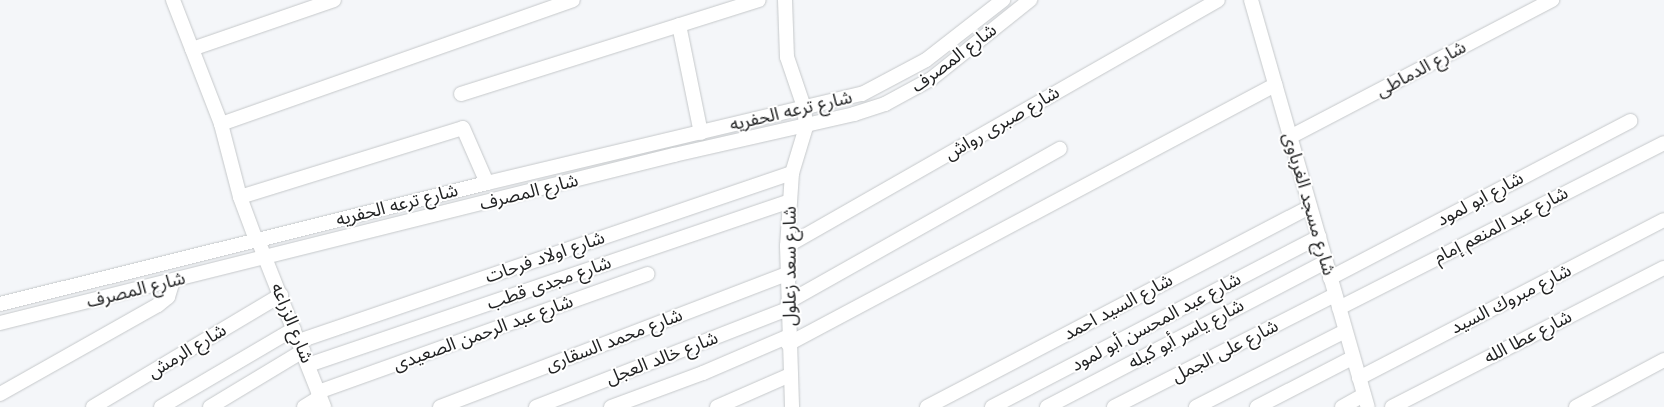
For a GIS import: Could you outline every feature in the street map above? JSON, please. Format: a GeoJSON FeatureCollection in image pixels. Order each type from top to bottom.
{"type":"FeatureCollection","features":[{"type":"Feature","properties":{"kind":"street","name":"شارع الزراعه"},"geometry":{"type":"LineString","coordinates":[[172,0],[221,124],[240,197],[281,295],[321,399]]}},
{"type":"Feature","properties":{"kind":"street"},"geometry":{"type":"LineString","coordinates":[[192,49],[334,0]]}},
{"type":"Feature","properties":{"kind":"street"},"geometry":{"type":"LineString","coordinates":[[221,124],[573,0]]}},
{"type":"Feature","properties":{"kind":"street"},"geometry":{"type":"LineString","coordinates":[[461,94],[759,0]]}},
{"type":"Feature","properties":{"kind":"street"},"geometry":{"type":"LineString","coordinates":[[785,0],[787,57],[804,107],[806,127]]}},
{"type":"Feature","properties":{"kind":"street","name":"شارع ترعه الحفريه"},"geometry":{"type":"LineString","coordinates":[[0,304],[487,183],[862,94],[902,75],[945,47],[1003,0]]}},
{"type":"Feature","properties":{"kind":"street","name":"شارع المصرف"},"geometry":{"type":"LineString","coordinates":[[0,323],[674,156],[806,127],[870,109],[911,92],[954,62],[1030,0]]}},
{"type":"Feature","properties":{"kind":"street","name":"شارع صبرى رواش"},"geometry":{"type":"LineString","coordinates":[[787,246],[1218,0]]}},
{"type":"Feature","properties":{"kind":"street","name":"شارع مسجد الغرباوى"},"geometry":{"type":"LineString","coordinates":[[1251,0],[1352,358],[1366,401]]}},
{"type":"Feature","properties":{"kind":"street","name":"شارع الدماطى"},"geometry":{"type":"LineString","coordinates":[[1290,137],[1552,0]]}},
{"type":"Feature","properties":{"kind":"street"},"geometry":{"type":"LineString","coordinates":[[678,25],[701,132]]}},
{"type":"Feature","properties":{"kind":"street"},"geometry":{"type":"LineString","coordinates":[[611,407],[789,340],[1275,85]]}},
{"type":"Feature","properties":{"kind":"street","name":"شارع ابو لمود"},"geometry":{"type":"LineString","coordinates":[[1330,278],[1630,121]]}},
{"type":"Feature","properties":{"kind":"street","name":"شارع سعد زعلول"},"geometry":{"type":"LineString","coordinates":[[791,407],[787,246],[792,173],[806,127]]}},
{"type":"Feature","properties":{"kind":"street"},"geometry":{"type":"LineString","coordinates":[[240,197],[463,128],[487,183]]}},
{"type":"Feature","properties":{"kind":"street","name":"شارع عبد المنعم إمام"},"geometry":{"type":"LineString","coordinates":[[1337,301],[1664,143]]}},
{"type":"Feature","properties":{"kind":"street","name":"شارع خالد العجل"},"geometry":{"type":"LineString","coordinates":[[536,407],[788,306],[1060,149]]}},
{"type":"Feature","properties":{"kind":"street","name":"شارع اولاد فرحات"},"geometry":{"type":"LineString","coordinates":[[298,340],[792,173]]}},
{"type":"Feature","properties":{"kind":"street","name":"شارع مجدى قطب"},"geometry":{"type":"LineString","coordinates":[[308,365],[790,201]]}},
{"type":"Feature","properties":{"kind":"street","name":"شارع السيد احمد"},"geometry":{"type":"LineString","coordinates":[[927,407],[1310,207]]}},
{"type":"Feature","properties":{"kind":"street","name":"شارع مبروك السيد"},"geometry":{"type":"LineString","coordinates":[[1359,378],[1664,220]]}},
{"type":"Feature","properties":{"kind":"street","name":"شارع عبد المحسن أبو لمود"},"geometry":{"type":"LineString","coordinates":[[992,407],[1319,237]]}},
{"type":"Feature","properties":{"kind":"street","name":"شارع ياسر أبو كيله"},"geometry":{"type":"LineString","coordinates":[[1047,407],[1326,262]]}},
{"type":"Feature","properties":{"kind":"street","name":"شارع عطا الله"},"geometry":{"type":"LineString","coordinates":[[1392,407],[1664,268]]}},
{"type":"Feature","properties":{"kind":"street","name":"شارع عبد الرحمن الصعيدى"},"geometry":{"type":"LineString","coordinates":[[304,407],[648,274]]}},
{"type":"Feature","properties":{"kind":"street","name":"شارع محمد السقارى"},"geometry":{"type":"LineString","coordinates":[[440,407],[787,274]]}},
{"type":"Feature","properties":{"kind":"street"},"geometry":{"type":"LineString","coordinates":[[0,394],[158,305],[168,297],[173,281]]}},
{"type":"Feature","properties":{"kind":"street","name":"شارع الرمش"},"geometry":{"type":"LineString","coordinates":[[93,407],[281,295]]}},
{"type":"Feature","properties":{"kind":"street","name":"شارع على الجمل"},"geometry":{"type":"LineString","coordinates":[[1114,407],[1337,301]]}},
{"type":"Feature","properties":{"kind":"street"},"geometry":{"type":"LineString","coordinates":[[1196,407],[1345,331]]}},
{"type":"Feature","properties":{"kind":"street"},"geometry":{"type":"LineString","coordinates":[[161,407],[298,340]]}},
{"type":"Feature","properties":{"kind":"street"},"geometry":{"type":"LineString","coordinates":[[210,407],[298,340]]}},
{"type":"Feature","properties":{"kind":"street"},"geometry":{"type":"LineString","coordinates":[[1257,407],[1352,358]]}},
{"type":"Feature","properties":{"kind":"street"},"geometry":{"type":"LineString","coordinates":[[1576,407],[1664,360]]}},
{"type":"Feature","properties":{"kind":"street"},"geometry":{"type":"LineString","coordinates":[[717,407],[790,375]]}},
{"type":"Feature","properties":{"kind":"street"},"geometry":{"type":"LineString","coordinates":[[1342,407],[1366,401]]}}]}
